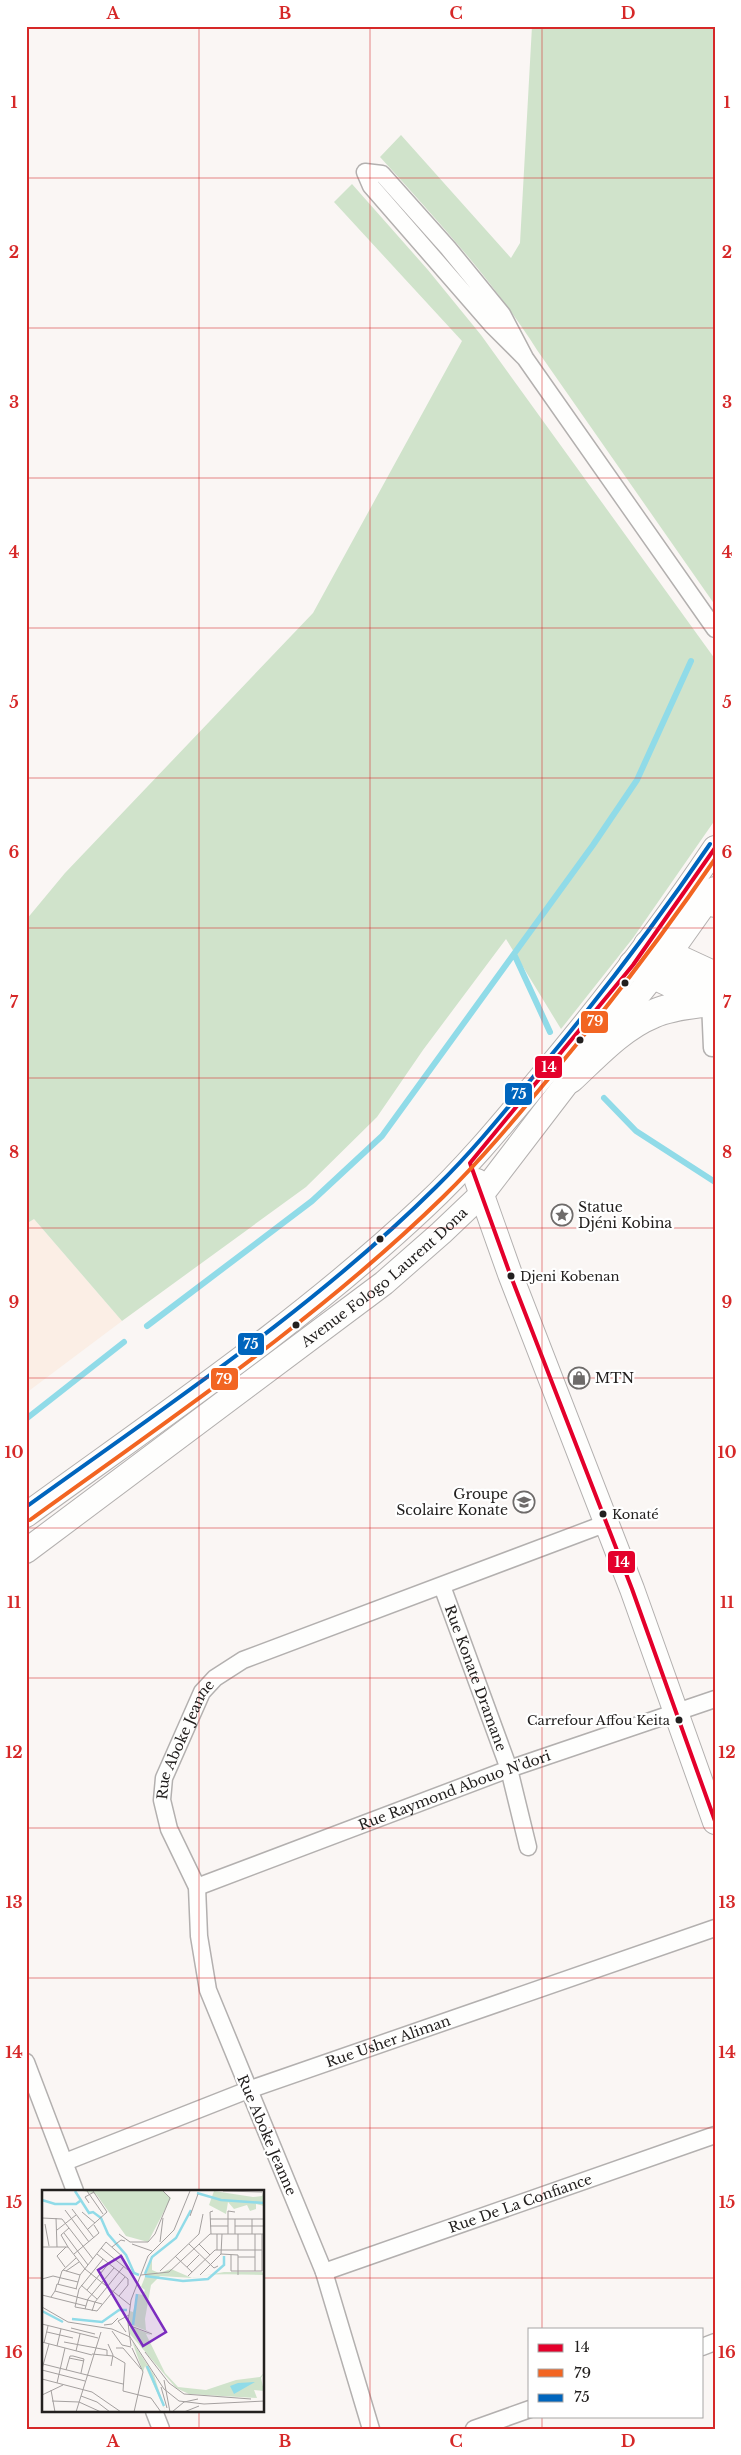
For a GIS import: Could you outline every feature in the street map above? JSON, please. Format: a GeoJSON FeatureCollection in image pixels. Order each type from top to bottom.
{"type":"FeatureCollection","features":[{"type":"Feature","properties":{"kind":"highway"},"geometry":{"type":"LineString","coordinates":[[651,960],[715,976]]}},
{"type":"Feature","properties":{"kind":"highway"},"geometry":{"type":"LineString","coordinates":[[651,960],[712,1003]]}},
{"type":"Feature","properties":{"kind":"highway"},"geometry":{"type":"LineString","coordinates":[[570,1079],[612,1041],[640,1020],[672,1008],[712,1003]]}},
{"type":"Feature","properties":{"kind":"main road","name":"Avenue Fologo Laurent Dona"},"geometry":{"type":"LineString","coordinates":[[26,1552],[384,1283],[482,1194],[570,1079],[651,960],[715,848]]}},
{"type":"Feature","properties":{"kind":"main road","name":"Avenue Fologo Laurent Dona"},"geometry":{"type":"LineString","coordinates":[[26,1515],[303,1309],[398,1230],[470,1162],[651,960],[714,895]]}},
{"type":"Feature","properties":{"kind":"main road"},"geometry":{"type":"LineString","coordinates":[[470,1162],[510,1274],[607,1523],[715,1822]]}},
{"type":"Feature","properties":{"kind":"street"},"geometry":{"type":"LineString","coordinates":[[525,358],[492,325],[371,186],[365,172],[382,174],[448,248],[502,314],[525,358],[715,629]]}},
{"type":"Feature","properties":{"kind":"street"},"geometry":{"type":"LineString","coordinates":[[712,1003],[712,1048]]}},
{"type":"Feature","properties":{"kind":"street","name":"Rue Aboke Jeanne"},"geometry":{"type":"LineString","coordinates":[[371,2429],[324,2272],[208,1990],[198,1936],[197,1887],[169,1829],[162,1800],[164,1778],[202,1692],[215,1678],[242,1660],[607,1523]]}},
{"type":"Feature","properties":{"kind":"street","name":"Rue Konate Dramane"},"geometry":{"type":"LineString","coordinates":[[442,1586],[509,1769],[528,1847]]}},
{"type":"Feature","properties":{"kind":"street","name":"Rue Raymond Abouo N'dori"},"geometry":{"type":"LineString","coordinates":[[197,1887],[509,1769],[715,1700]]}},
{"type":"Feature","properties":{"kind":"street","name":"Rue Usher Aliman"},"geometry":{"type":"LineString","coordinates":[[65,2162],[248,2090],[715,1928]]}},
{"type":"Feature","properties":{"kind":"street"},"geometry":{"type":"LineString","coordinates":[[26,2062],[75,2190]]}},
{"type":"Feature","properties":{"kind":"street","name":"Rue De La Confiance"},"geometry":{"type":"LineString","coordinates":[[324,2272],[715,2135]]}},
{"type":"Feature","properties":{"kind":"street"},"geometry":{"type":"LineString","coordinates":[[474,2429],[528,2410]]}},
{"type":"Feature","properties":{"kind":"street"},"geometry":{"type":"LineString","coordinates":[[154,2412],[160,2429]]}},
{"type":"Feature","properties":{"kind":"shaded area"},"geometry":{"type":"Polygon","coordinates":[[[34,1219],[122,1321],[26,1393],[26,1224],[34,1219]]]}},
{"type":"Feature","properties":{"kind":"green space"},"geometry":{"type":"Polygon","coordinates":[[[532,26],[715,26],[715,605],[520,324],[463,250],[380,157],[401,135],[511,258],[520,243],[532,26]]]}},
{"type":"Feature","properties":{"kind":"green space"},"geometry":{"type":"Polygon","coordinates":[[[352,184],[428,270],[481,335],[715,659],[715,820],[633,938],[561,1029],[506,939],[423,1050],[377,1117],[306,1187],[122,1321],[34,1219],[26,1224],[26,920],[65,873],[313,613],[462,341],[334,202],[352,184]]]}},
{"type":"Feature","properties":{"kind":"waterway"},"geometry":{"type":"LineString","coordinates":[[147,1326],[312,1201],[382,1136],[593,845],[637,780],[691,661]]}},
{"type":"Feature","properties":{"kind":"waterway"},"geometry":{"type":"LineString","coordinates":[[514,954],[550,1032]]}},
{"type":"Feature","properties":{"kind":"waterway"},"geometry":{"type":"LineString","coordinates":[[604,1098],[636,1131],[715,1182]]}},
{"type":"Feature","properties":{"kind":"waterway"},"geometry":{"type":"LineString","coordinates":[[26,1419],[124,1342]]}},
{"type":"Feature","properties":{"kind":"transit line","name":"75"},"geometry":{"type":"LineString","coordinates":[[26,1507],[185,1394],[289,1315],[389,1232],[436,1187],[463,1159],[561,1044],[627,960],[710,844]]}},
{"type":"Feature","properties":{"kind":"transit line","name":"14"},"geometry":{"type":"LineString","coordinates":[[715,848],[633,965],[470,1163],[510,1274],[632,1589],[715,1821]]}},
{"type":"Feature","properties":{"kind":"transit line","name":"79"},"geometry":{"type":"LineString","coordinates":[[30,1520],[190,1405],[295,1326],[346,1285],[443,1197],[498,1139],[571,1052],[655,943],[715,859]]}},
{"type":"Feature","properties":{"kind":"place","name":"Statue Djéni Kobina"},"geometry":{"type":"Point","coordinates":[562,1215]}},
{"type":"Feature","properties":{"kind":"place","name":"Djeni Kobenan"},"geometry":{"type":"Point","coordinates":[511,1276]}},
{"type":"Feature","properties":{"kind":"place","name":"MTN"},"geometry":{"type":"Point","coordinates":[579,1378]}},
{"type":"Feature","properties":{"kind":"place","name":"Groupe Scolaire Konate"},"geometry":{"type":"Point","coordinates":[524,1502]}},
{"type":"Feature","properties":{"kind":"place","name":"Konaté"},"geometry":{"type":"Point","coordinates":[603,1514]}},
{"type":"Feature","properties":{"kind":"place","name":"Carrefour Affou Keita"},"geometry":{"type":"Point","coordinates":[679,1720]}}]}
